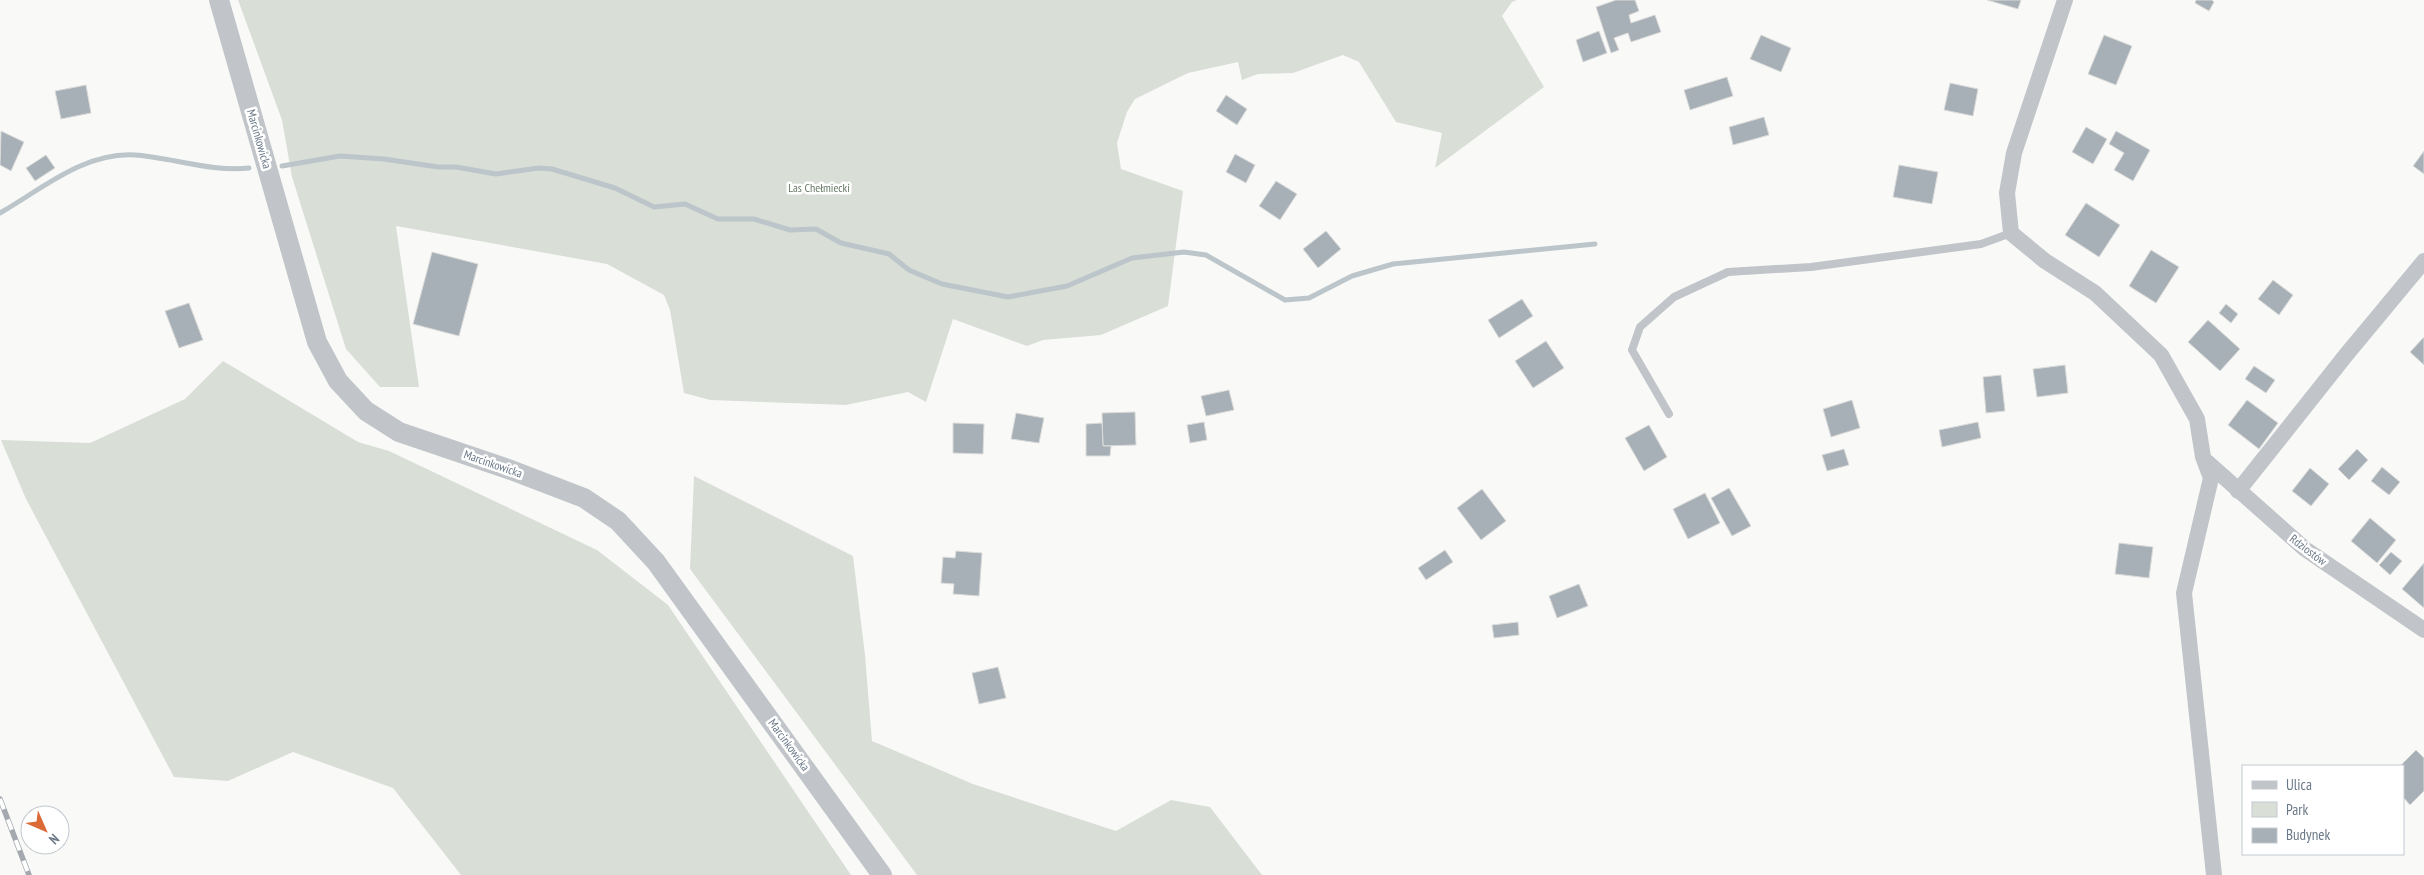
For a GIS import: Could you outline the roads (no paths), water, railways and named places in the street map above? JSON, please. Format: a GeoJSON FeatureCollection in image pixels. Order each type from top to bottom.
{"type":"FeatureCollection","features":[{"type":"Feature","properties":{"kind":"street","name":"Marcinkowicka"},"geometry":{"type":"LineString","coordinates":[[219,0],[317,342],[338,381],[366,411],[399,432],[584,498],[618,521],[656,562],[882,875]]}},
{"type":"Feature","properties":{"kind":"street"},"geometry":{"type":"LineString","coordinates":[[2065,0],[2014,153],[2007,193],[2011,233],[2045,261],[2095,293],[2160,355],[2197,419],[2203,458],[2211,478],[2184,593],[2214,875]]}},
{"type":"Feature","properties":{"kind":"street"},"geometry":{"type":"LineString","coordinates":[[2238,491],[2346,355],[2424,261]]}},
{"type":"Feature","properties":{"kind":"street","name":"Rdziostów"},"geometry":{"type":"LineString","coordinates":[[2203,458],[2305,549],[2424,630]]}},
{"type":"Feature","properties":{"kind":"lane"},"geometry":{"type":"LineString","coordinates":[[1669,414],[1632,350],[1640,327],[1674,297],[1728,272],[1811,267],[1981,244],[2011,233]]}},
{"type":"Feature","properties":{"kind":"waterway"},"geometry":{"type":"LineString","coordinates":[[0,213],[64,174],[98,159],[135,155],[221,168],[249,168]]}},
{"type":"Feature","properties":{"kind":"waterway"},"geometry":{"type":"LineString","coordinates":[[282,166],[340,156],[384,159],[438,167],[456,167],[496,174],[539,168],[552,169],[615,188],[654,207],[685,204],[718,219],[754,219],[790,230],[816,229],[841,243],[889,254],[909,270],[942,284],[1008,297],[1067,286],[1132,258],[1184,252],[1206,255],[1285,300],[1309,298],[1352,276],[1393,264],[1595,244]]}},
{"type":"Feature","properties":{"kind":"railway"},"geometry":{"type":"LineString","coordinates":[[0,799],[29,875]]}},
{"type":"Feature","properties":{"kind":"park label","name":"Las Chełmiecki"},"geometry":{"type":"Point","coordinates":[819,188]}}]}
